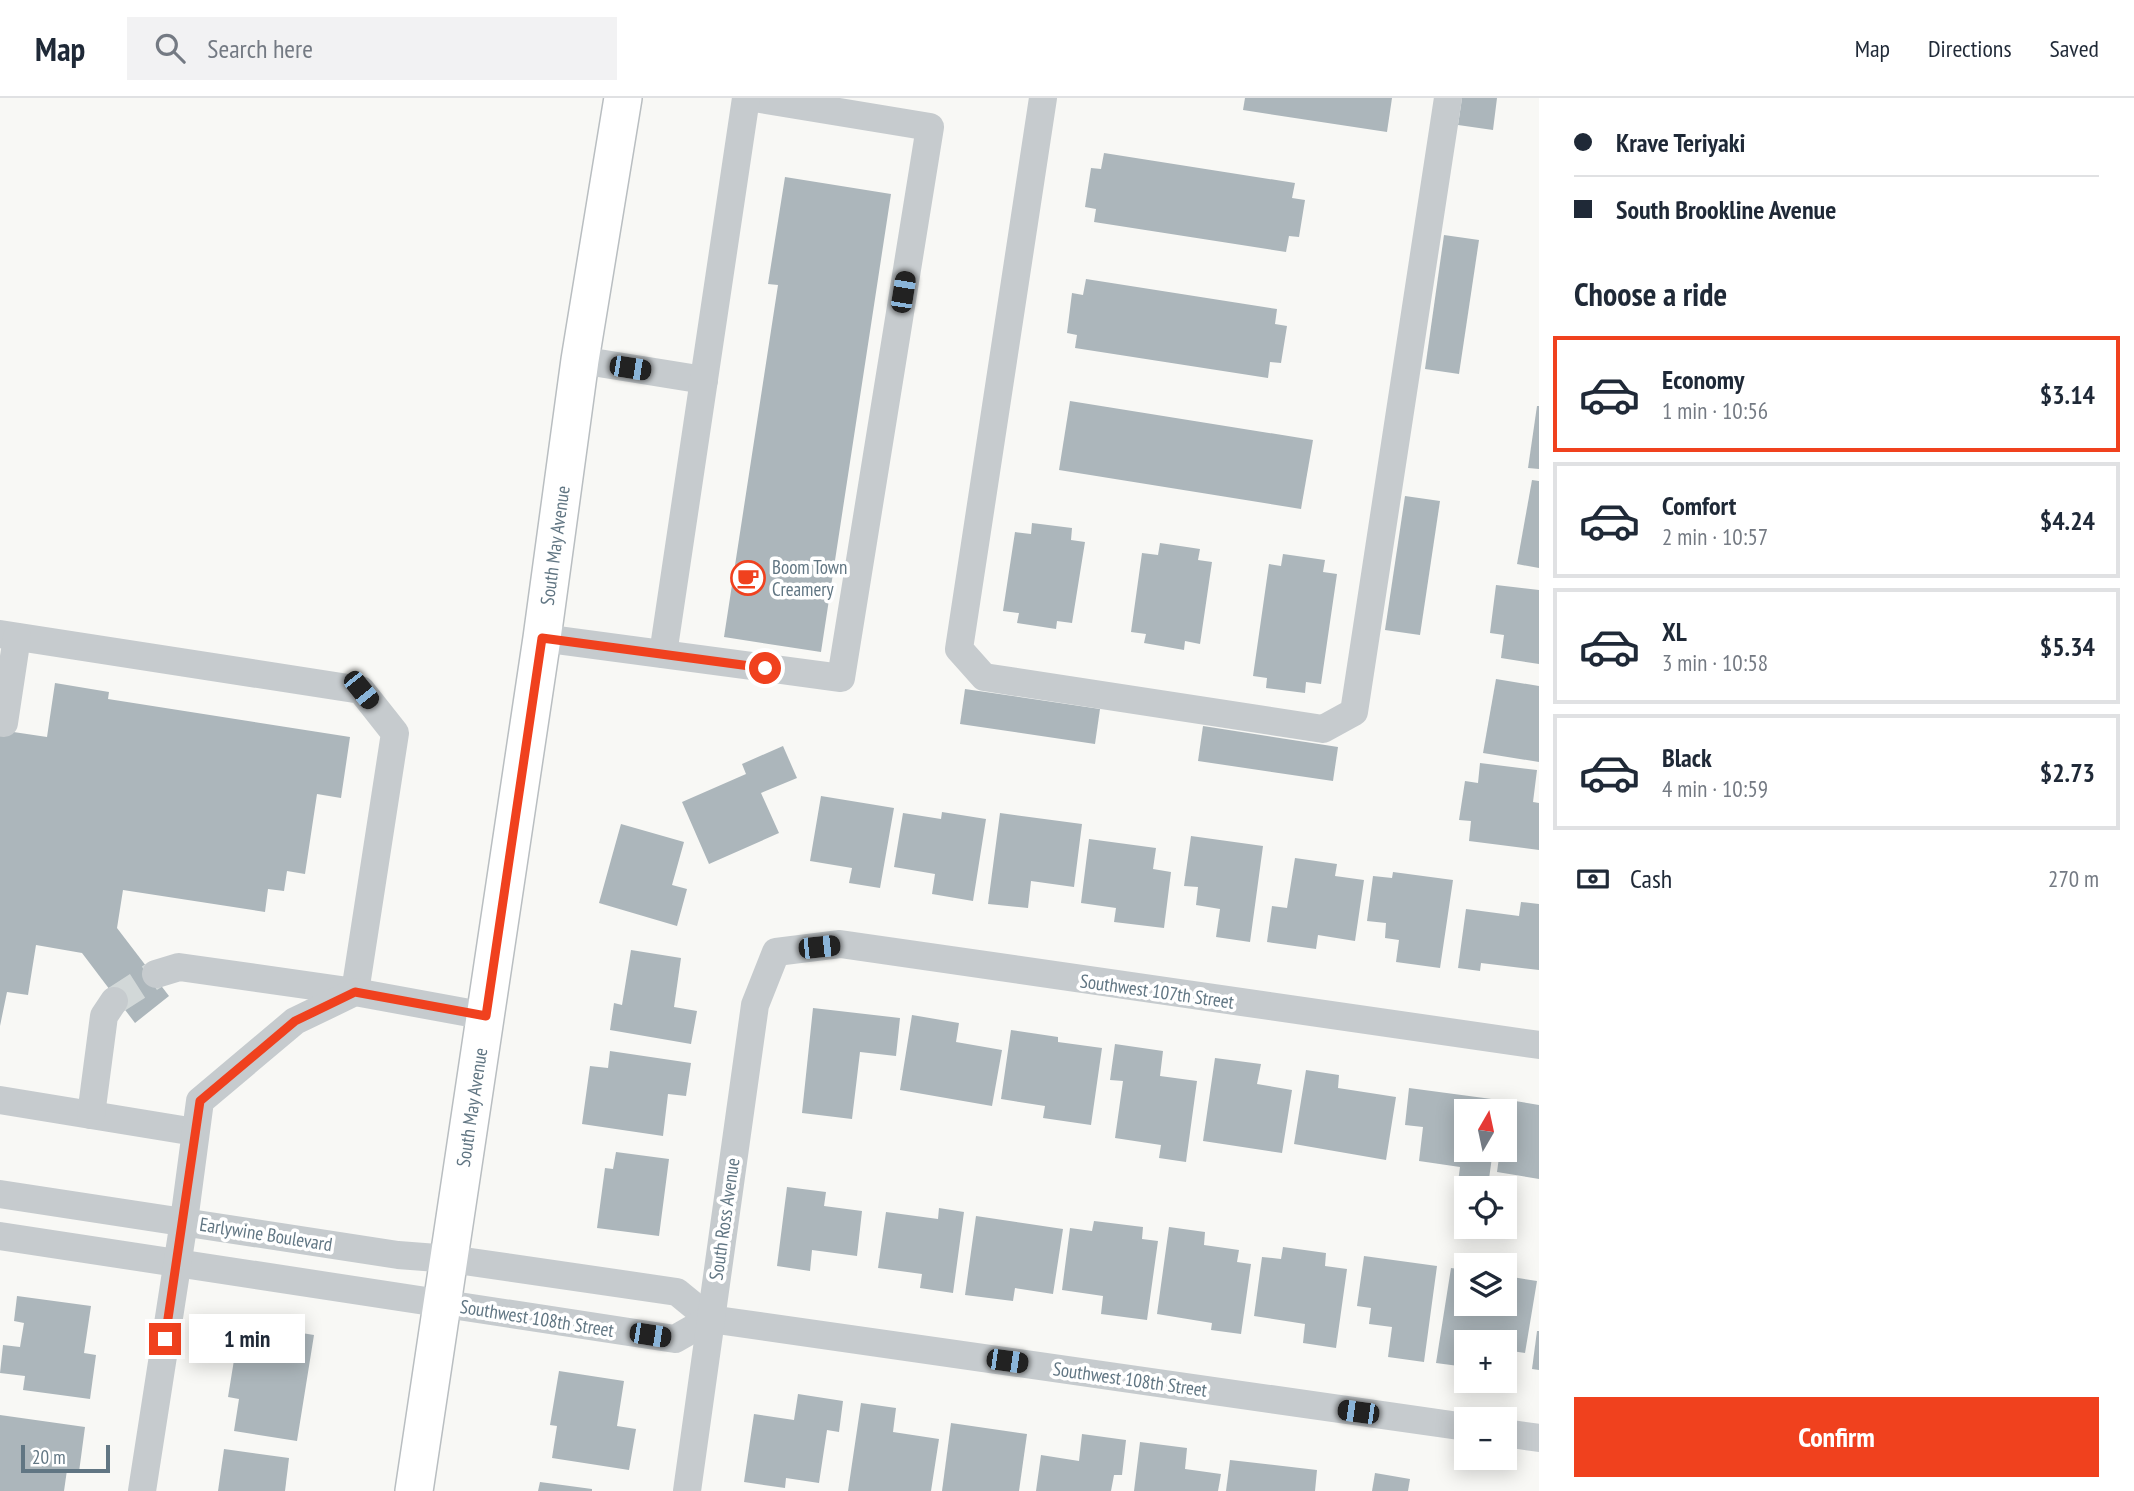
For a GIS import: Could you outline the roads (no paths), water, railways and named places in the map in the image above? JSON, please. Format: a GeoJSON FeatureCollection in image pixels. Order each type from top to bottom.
{"type":"FeatureCollection","features":[{"type":"Feature","properties":{"kind":"main road","name":"South May Avenue"},"geometry":{"type":"LineString","coordinates":[[414,1491],[542,638],[580,360],[622,98]]}},
{"type":"Feature","properties":{"kind":"street"},"geometry":{"type":"LineString","coordinates":[[663,654],[746,98]]}},
{"type":"Feature","properties":{"kind":"street"},"geometry":{"type":"LineString","coordinates":[[542,638],[841,678],[930,127],[754,98]]}},
{"type":"Feature","properties":{"kind":"street"},"geometry":{"type":"LineString","coordinates":[[1043,98],[959,649],[984,677],[1323,729],[1354,712],[1448,98]]}},
{"type":"Feature","properties":{"kind":"street"},"geometry":{"type":"LineString","coordinates":[[580,360],[704,380]]}},
{"type":"Feature","properties":{"kind":"street"},"geometry":{"type":"LineString","coordinates":[[4,723],[9,635],[361,690],[395,733],[355,992]]}},
{"type":"Feature","properties":{"kind":"street","name":"Southwest 107th Street"},"geometry":{"type":"LineString","coordinates":[[776,951],[840,944],[1539,1045]]}},
{"type":"Feature","properties":{"kind":"street","name":"South Ross Avenue"},"geometry":{"type":"LineString","coordinates":[[687,1491],[755,1005],[776,951]]}},
{"type":"Feature","properties":{"kind":"street"},"geometry":{"type":"LineString","coordinates":[[156,974],[179,967],[355,992],[486,1016]]}},
{"type":"Feature","properties":{"kind":"street"},"geometry":{"type":"LineString","coordinates":[[142,1491],[200,1101],[295,1021],[355,992]]}},
{"type":"Feature","properties":{"kind":"street"},"geometry":{"type":"LineString","coordinates":[[91,1115],[104,1016],[114,1001]]}},
{"type":"Feature","properties":{"kind":"street"},"geometry":{"type":"LineString","coordinates":[[0,1100],[195,1132]]}},
{"type":"Feature","properties":{"kind":"street","name":"Earlywine Boulevard"},"geometry":{"type":"LineString","coordinates":[[0,1194],[398,1255],[450,1259]]}},
{"type":"Feature","properties":{"kind":"street"},"geometry":{"type":"LineString","coordinates":[[0,1236],[442,1303]]}},
{"type":"Feature","properties":{"kind":"street"},"geometry":{"type":"LineString","coordinates":[[450,1259],[677,1293],[710,1319]]}},
{"type":"Feature","properties":{"kind":"street","name":"Southwest 108th Street"},"geometry":{"type":"LineString","coordinates":[[442,1303],[675,1339],[710,1319],[1454,1425]]}},
{"type":"Feature","properties":{"kind":"street"},"geometry":{"type":"LineString","coordinates":[[1517,1435],[1539,1438]]}},
{"type":"Feature","properties":{"kind":"tunnel"},"geometry":{"type":"LineString","coordinates":[[114,1001],[156,974]]}},
{"type":"Feature","properties":{"kind":"place","name":"Boom Town Creamery"},"geometry":{"type":"Point","coordinates":[748,578]}}]}
